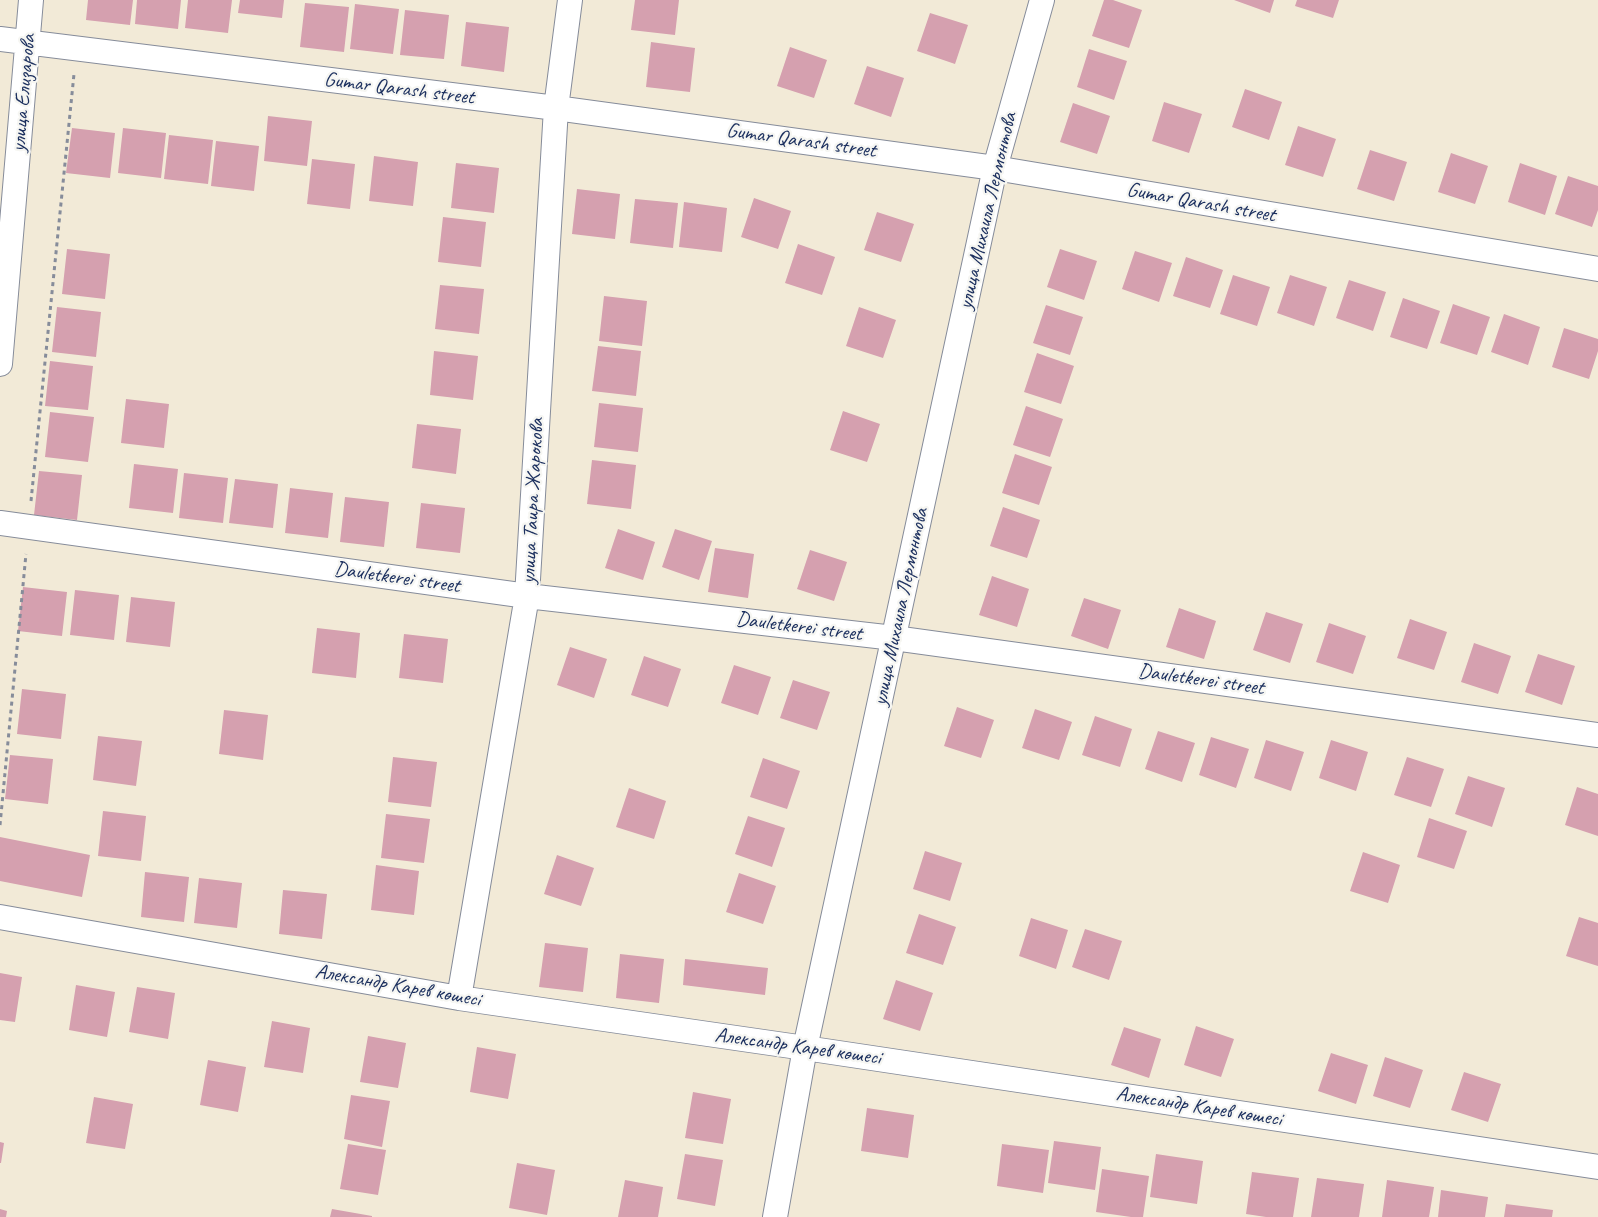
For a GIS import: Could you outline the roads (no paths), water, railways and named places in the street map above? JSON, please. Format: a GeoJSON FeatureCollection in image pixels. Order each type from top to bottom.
{"type":"FeatureCollection","features":[{"type":"Feature","properties":{"kind":"street","name":"улица Елизарова"},"geometry":{"type":"LineString","coordinates":[[0,364],[31,0]]}},
{"type":"Feature","properties":{"kind":"street","name":"улица Таира Жарокова"},"geometry":{"type":"LineString","coordinates":[[459,998],[528,596],[556,108],[570,0]]}},
{"type":"Feature","properties":{"kind":"street","name":"улица Михаила Лермонтова"},"geometry":{"type":"LineString","coordinates":[[775,1217],[805,1048],[995,168],[1042,0]]}},
{"type":"Feature","properties":{"kind":"street","name":"Gumar Qarash street"},"geometry":{"type":"LineString","coordinates":[[0,39],[556,108],[995,168],[1598,269]]}},
{"type":"Feature","properties":{"kind":"street","name":"Dauletkerei street"},"geometry":{"type":"LineString","coordinates":[[0,523],[528,596],[894,638],[1598,735]]}},
{"type":"Feature","properties":{"kind":"street","name":"Александр Карев көшесі"},"geometry":{"type":"LineString","coordinates":[[0,917],[459,998],[1598,1167]]}}]}
